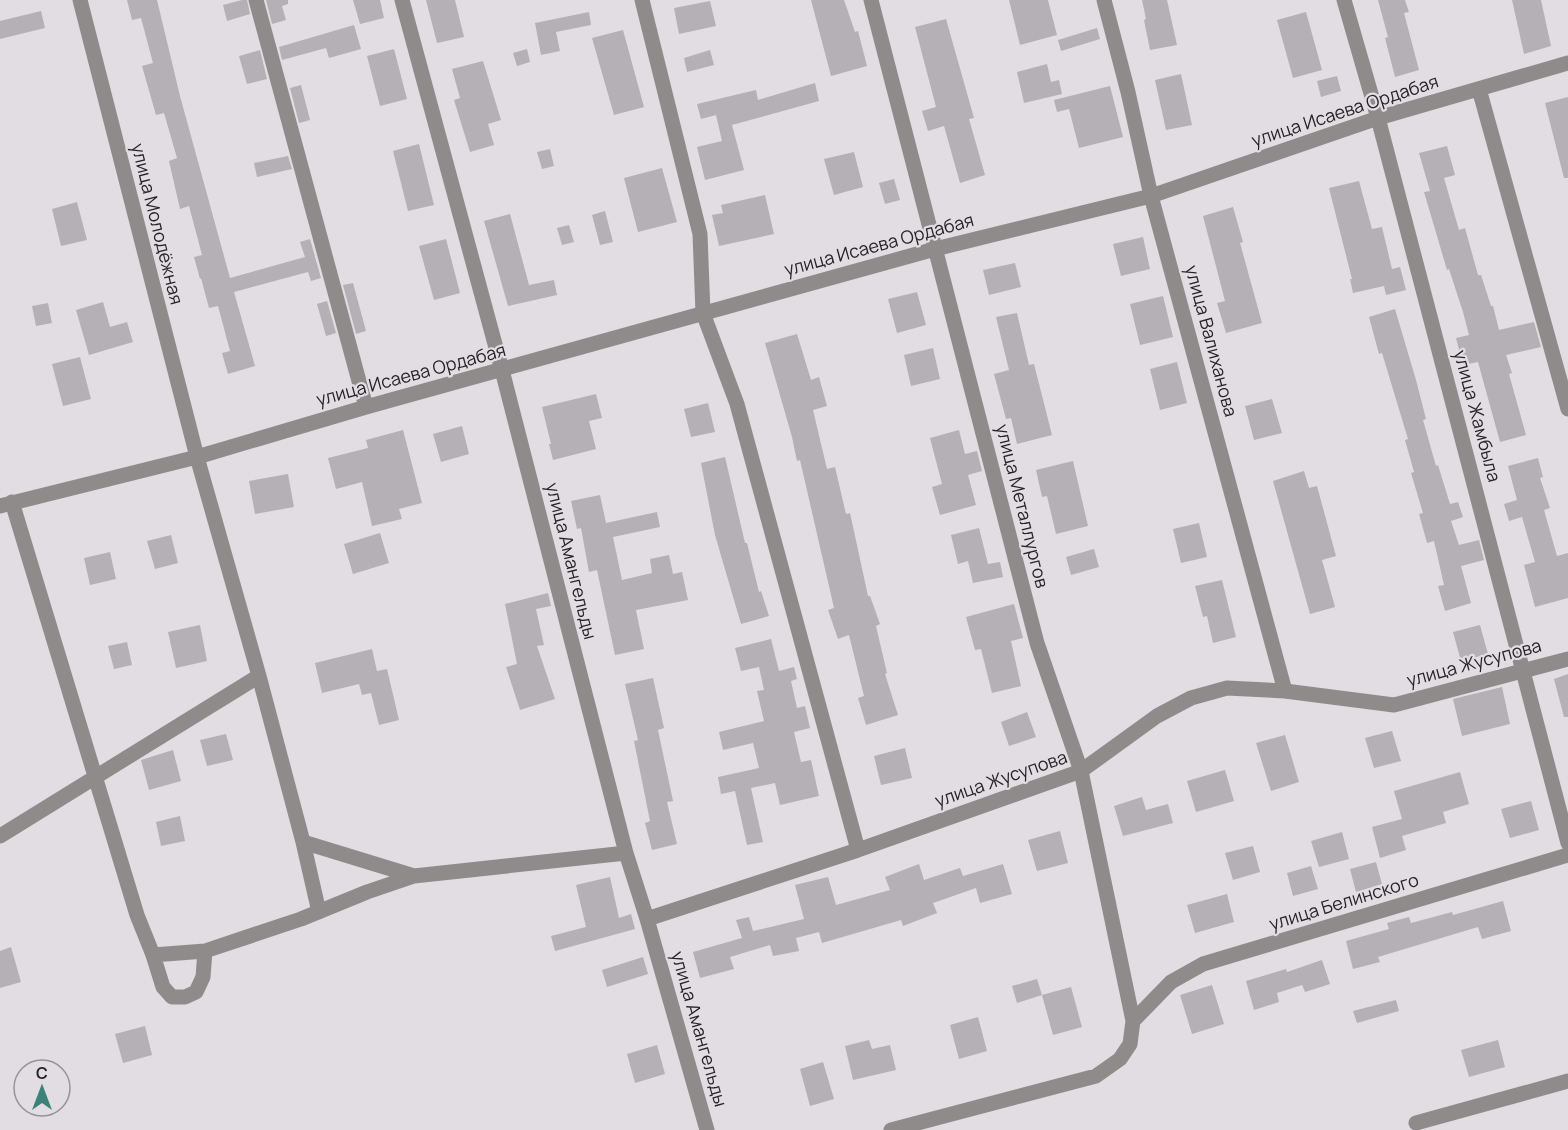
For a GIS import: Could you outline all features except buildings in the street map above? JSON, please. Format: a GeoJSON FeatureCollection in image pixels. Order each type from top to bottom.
{"type":"FeatureCollection","features":[{"type":"Feature","properties":{"kind":"street","name":"улица Молодёжная"},"geometry":{"type":"LineString","coordinates":[[80,0],[197,457],[259,676],[319,912]]}},
{"type":"Feature","properties":{"kind":"street"},"geometry":{"type":"LineString","coordinates":[[256,0],[366,407]]}},
{"type":"Feature","properties":{"kind":"street","name":"улица Амангельды"},"geometry":{"type":"LineString","coordinates":[[402,0],[502,370],[626,854],[648,919],[707,1130]]}},
{"type":"Feature","properties":{"kind":"street"},"geometry":{"type":"LineString","coordinates":[[642,0],[700,234],[703,313],[737,404],[858,850]]}},
{"type":"Feature","properties":{"kind":"street","name":"улица Металлургов"},"geometry":{"type":"LineString","coordinates":[[872,0],[1037,643],[1081,771],[1138,1015]]}},
{"type":"Feature","properties":{"kind":"street","name":"улица Валиханова"},"geometry":{"type":"LineString","coordinates":[[1104,0],[1128,92],[1151,196],[1285,691]]}},
{"type":"Feature","properties":{"kind":"street","name":"улица Жамбыла"},"geometry":{"type":"LineString","coordinates":[[1344,0],[1378,118],[1568,843]]}},
{"type":"Feature","properties":{"kind":"street","name":"улица Исаева Ордабая"},"geometry":{"type":"LineString","coordinates":[[6,504],[197,457],[366,407],[935,249],[1151,196],[1378,118],[1568,63]]}},
{"type":"Feature","properties":{"kind":"street"},"geometry":{"type":"LineString","coordinates":[[1479,89],[1568,409]]}},
{"type":"Feature","properties":{"kind":"street"},"geometry":{"type":"LineString","coordinates":[[6,504],[96,775],[137,915],[163,987],[172,998],[185,997],[196,992],[202,977],[206,951]]}},
{"type":"Feature","properties":{"kind":"street","name":"улица Жусупова"},"geometry":{"type":"LineString","coordinates":[[648,919],[858,850],[1081,771],[1157,716],[1191,698],[1227,688],[1285,691],[1394,705],[1568,658]]}},
{"type":"Feature","properties":{"kind":"street"},"geometry":{"type":"LineString","coordinates":[[0,836],[259,676]]}},
{"type":"Feature","properties":{"kind":"street"},"geometry":{"type":"LineString","coordinates":[[303,842],[414,876]]}},
{"type":"Feature","properties":{"kind":"street"},"geometry":{"type":"LineString","coordinates":[[153,955],[206,951],[414,876],[626,854]]}},
{"type":"Feature","properties":{"kind":"street","name":"улица Белинского"},"geometry":{"type":"LineString","coordinates":[[1138,1015],[1171,981],[1203,964],[1568,855]]}},
{"type":"Feature","properties":{"kind":"street"},"geometry":{"type":"LineString","coordinates":[[891,1130],[1096,1076],[1120,1059],[1130,1044],[1138,1015]]}},
{"type":"Feature","properties":{"kind":"street"},"geometry":{"type":"LineString","coordinates":[[1416,1123],[1568,1081]]}}]}
